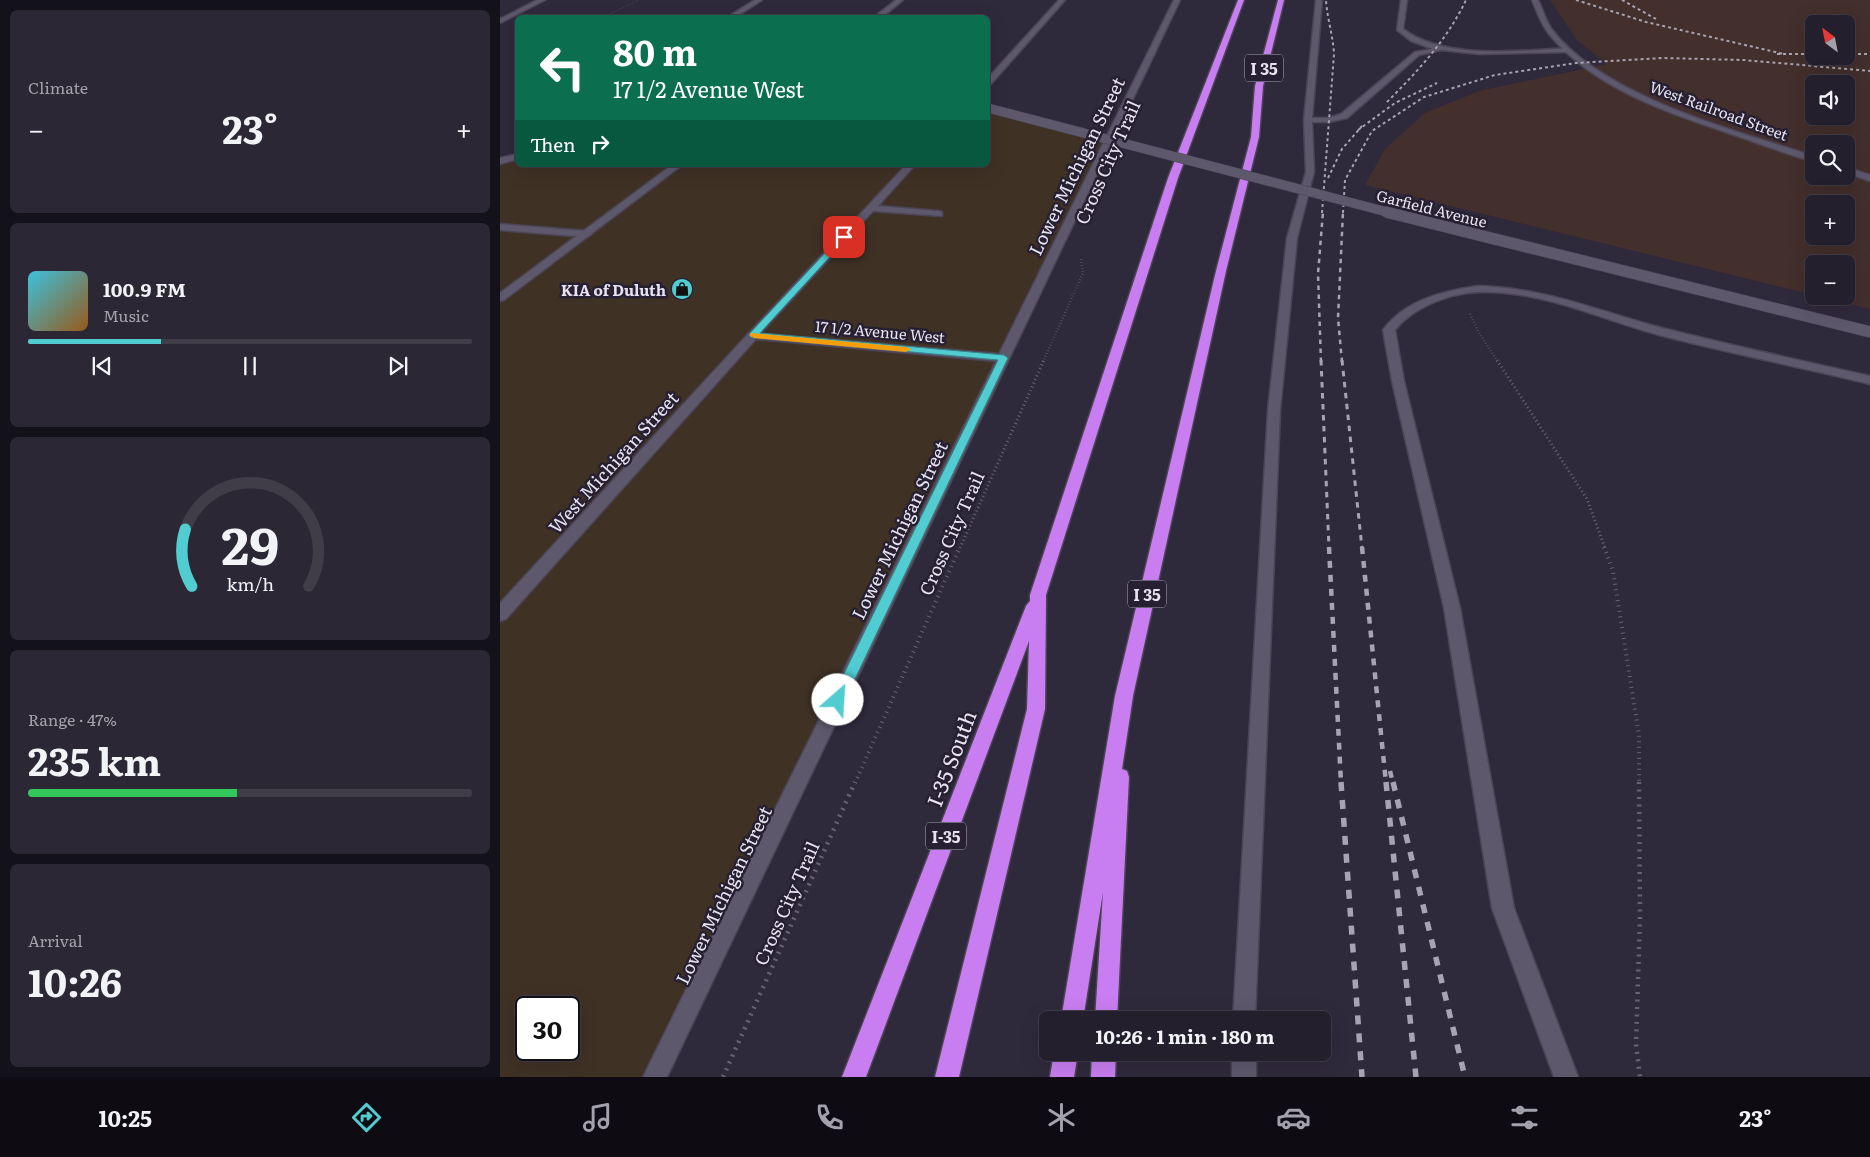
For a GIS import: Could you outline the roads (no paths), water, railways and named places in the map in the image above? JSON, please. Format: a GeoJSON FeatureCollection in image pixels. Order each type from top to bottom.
{"type":"FeatureCollection","features":[{"type":"Feature","properties":{"kind":"highway","name":"I 35"},"geometry":{"type":"LineString","coordinates":[[947,1077],[1036,709],[1038,595],[1173,178],[1242,0]]}},
{"type":"Feature","properties":{"kind":"highway","name":"I 35"},"geometry":{"type":"LineString","coordinates":[[1073,1011],[1124,696],[1221,271],[1255,137],[1259,86],[1281,0]]}},
{"type":"Feature","properties":{"kind":"highway","name":"I-35 South"},"geometry":{"type":"LineString","coordinates":[[854,1077],[1038,595]]}},
{"type":"Feature","properties":{"kind":"highway"},"geometry":{"type":"LineString","coordinates":[[1106,1011],[1124,696]]}},
{"type":"Feature","properties":{"kind":"highway"},"geometry":{"type":"LineString","coordinates":[[1062,1077],[1065,1061]]}},
{"type":"Feature","properties":{"kind":"highway"},"geometry":{"type":"LineString","coordinates":[[1103,1077],[1104,1061]]}},
{"type":"Feature","properties":{"kind":"street"},"geometry":{"type":"LineString","coordinates":[[500,21],[542,0]]}},
{"type":"Feature","properties":{"kind":"street"},"geometry":{"type":"LineString","coordinates":[[734,15],[759,0]]}},
{"type":"Feature","properties":{"kind":"street"},"geometry":{"type":"LineString","coordinates":[[880,15],[900,0]]}},
{"type":"Feature","properties":{"kind":"street"},"geometry":{"type":"LineString","coordinates":[[990,80],[1062,0]]}},
{"type":"Feature","properties":{"kind":"street","name":"Lower Michigan Street"},"geometry":{"type":"LineString","coordinates":[[655,1077],[1177,0]]}},
{"type":"Feature","properties":{"kind":"street"},"geometry":{"type":"LineString","coordinates":[[1244,1011],[1274,410],[1292,238],[1310,172],[1308,120],[1319,0]]}},
{"type":"Feature","properties":{"kind":"street"},"geometry":{"type":"LineString","coordinates":[[1404,0],[1400,30],[1424,44],[1452,50]]}},
{"type":"Feature","properties":{"kind":"street","name":"West Railroad Street"},"geometry":{"type":"LineString","coordinates":[[1535,0],[1551,33],[1581,63],[1641,96],[1684,115],[1805,156]]}},
{"type":"Feature","properties":{"kind":"street"},"geometry":{"type":"LineString","coordinates":[[1308,120],[1329,120],[1344,116],[1417,53],[1427,50],[1497,53],[1568,50]]}},
{"type":"Feature","properties":{"kind":"street","name":"Garfield Avenue"},"geometry":{"type":"LineString","coordinates":[[990,109],[1375,209],[1870,332]]}},
{"type":"Feature","properties":{"kind":"street"},"geometry":{"type":"LineString","coordinates":[[500,161],[515,157]]}},
{"type":"Feature","properties":{"kind":"street"},"geometry":{"type":"LineString","coordinates":[[500,298],[675,167]]}},
{"type":"Feature","properties":{"kind":"street","name":"West Michigan Street"},"geometry":{"type":"LineString","coordinates":[[500,614],[753,335],[909,167]]}},
{"type":"Feature","properties":{"kind":"street"},"geometry":{"type":"LineString","coordinates":[[1855,173],[1870,178]]}},
{"type":"Feature","properties":{"kind":"street"},"geometry":{"type":"LineString","coordinates":[[871,208],[939,214]]}},
{"type":"Feature","properties":{"kind":"street"},"geometry":{"type":"LineString","coordinates":[[500,227],[586,234]]}},
{"type":"Feature","properties":{"kind":"street"},"geometry":{"type":"LineString","coordinates":[[1566,1077],[1503,908],[1452,608],[1398,381],[1389,330],[1399,317],[1432,298],[1474,290],[1502,290],[1546,296],[1661,331],[1870,380]]}},
{"type":"Feature","properties":{"kind":"street","name":"17 1/2 Avenue West"},"geometry":{"type":"LineString","coordinates":[[753,335],[1004,358]]}},
{"type":"Feature","properties":{"kind":"street"},"geometry":{"type":"LineString","coordinates":[[1244,1061],[1244,1077]]}},
{"type":"Feature","properties":{"kind":"railway"},"geometry":{"type":"LineString","coordinates":[[1322,213],[1334,54],[1326,0]]}},
{"type":"Feature","properties":{"kind":"railway"},"geometry":{"type":"LineString","coordinates":[[1387,102],[1410,79],[1441,42],[1466,0]]}},
{"type":"Feature","properties":{"kind":"railway"},"geometry":{"type":"LineString","coordinates":[[1576,0],[1646,22],[1784,54]]}},
{"type":"Feature","properties":{"kind":"railway"},"geometry":{"type":"LineString","coordinates":[[1622,0],[1656,19]]}},
{"type":"Feature","properties":{"kind":"railway"},"geometry":{"type":"LineString","coordinates":[[1777,54],[1784,54]]}},
{"type":"Feature","properties":{"kind":"railway"},"geometry":{"type":"LineString","coordinates":[[1784,54],[1805,54]]}},
{"type":"Feature","properties":{"kind":"railway"},"geometry":{"type":"LineString","coordinates":[[1855,54],[1870,54]]}},
{"type":"Feature","properties":{"kind":"railway"},"geometry":{"type":"LineString","coordinates":[[1343,213],[1345,180],[1372,131],[1424,97],[1495,75],[1576,63],[1662,58],[1744,60],[1870,71]]}},
{"type":"Feature","properties":{"kind":"railway"},"geometry":{"type":"LineString","coordinates":[[1359,129],[1395,103],[1437,83]]}},
{"type":"Feature","properties":{"kind":"railway"},"geometry":{"type":"LineString","coordinates":[[1328,178],[1342,149],[1359,129]]}},
{"type":"Feature","properties":{"kind":"railway"},"geometry":{"type":"LineString","coordinates":[[1321,362],[1318,274],[1323,212]]}},
{"type":"Feature","properties":{"kind":"railway"},"geometry":{"type":"LineString","coordinates":[[1342,362],[1338,318],[1343,212]]}},
{"type":"Feature","properties":{"kind":"railway"},"geometry":{"type":"LineString","coordinates":[[1321,360],[1329,548]]}},
{"type":"Feature","properties":{"kind":"railway"},"geometry":{"type":"LineString","coordinates":[[1342,360],[1362,548]]}},
{"type":"Feature","properties":{"kind":"railway"},"geometry":{"type":"LineString","coordinates":[[1329,547],[1341,783]]}},
{"type":"Feature","properties":{"kind":"railway"},"geometry":{"type":"LineString","coordinates":[[1362,547],[1386,783]]}},
{"type":"Feature","properties":{"kind":"railway"},"geometry":{"type":"LineString","coordinates":[[1390,771],[1393,783]]}},
{"type":"Feature","properties":{"kind":"railway"},"geometry":{"type":"LineString","coordinates":[[1341,782],[1362,1077]]}},
{"type":"Feature","properties":{"kind":"railway"},"geometry":{"type":"LineString","coordinates":[[1386,782],[1416,1077]]}},
{"type":"Feature","properties":{"kind":"railway"},"geometry":{"type":"LineString","coordinates":[[1393,782],[1465,1077]]}},
{"type":"Feature","properties":{"kind":"place","name":"KIA of Duluth"},"geometry":{"type":"Point","coordinates":[682,289]}}]}
